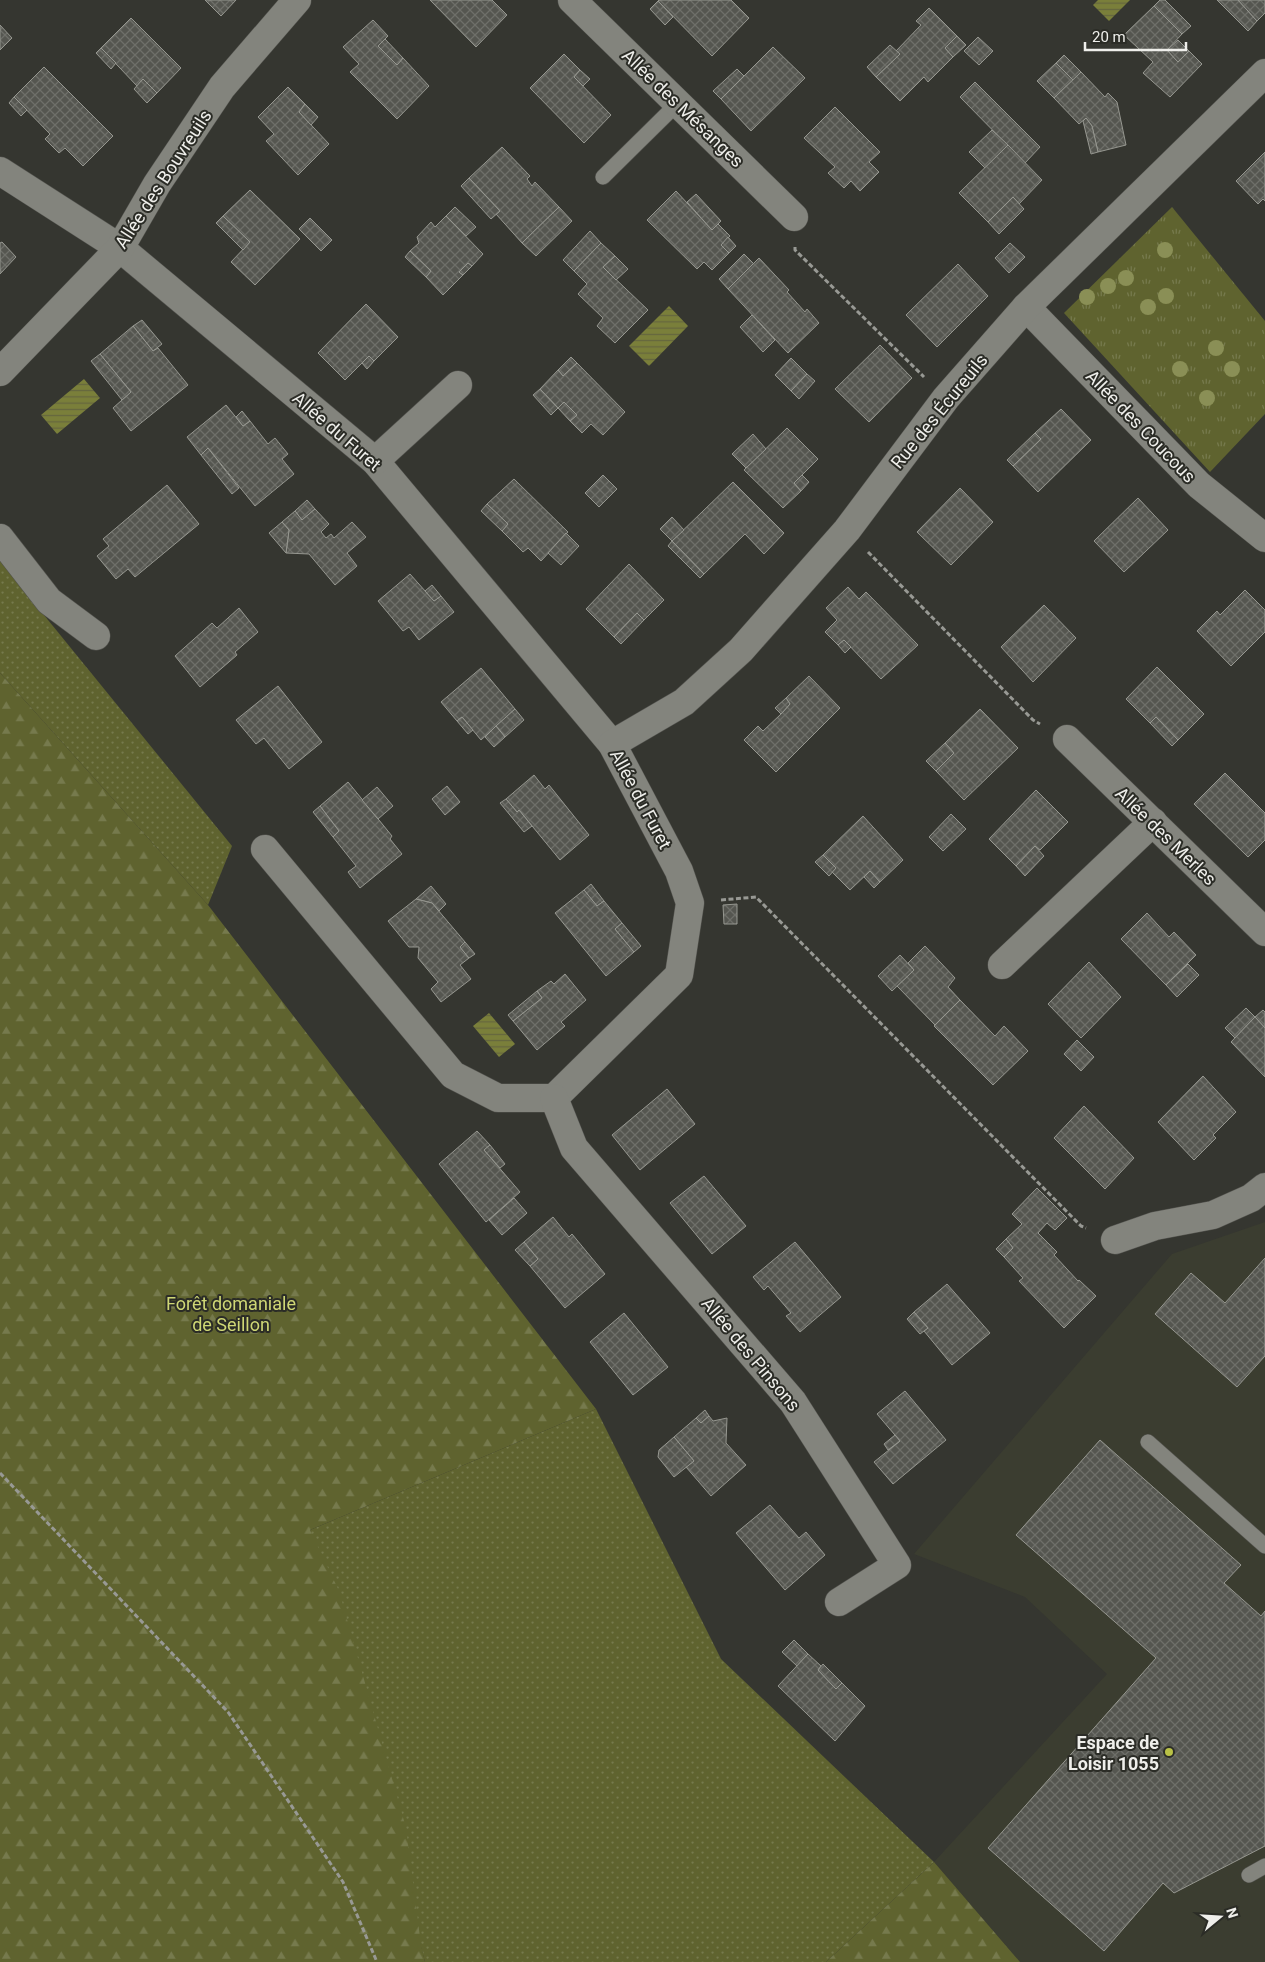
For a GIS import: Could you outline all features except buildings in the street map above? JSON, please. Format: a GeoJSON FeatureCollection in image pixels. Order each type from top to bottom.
{"type":"FeatureCollection","features":[{"type":"Feature","properties":{"kind":"street","name":"Allée des Bouvreuils"},"geometry":{"type":"LineString","coordinates":[[0,372],[120,248],[157,184],[222,87],[297,0]]}},
{"type":"Feature","properties":{"kind":"street","name":"Allée des Mésanges"},"geometry":{"type":"LineString","coordinates":[[572,0],[794,216]]}},
{"type":"Feature","properties":{"kind":"street","name":"Rue des Écureuils"},"geometry":{"type":"LineString","coordinates":[[612,744],[684,702],[741,650],[847,530],[946,398],[1026,307],[1265,73]]}},
{"type":"Feature","properties":{"kind":"street","name":"Allée du Furet"},"geometry":{"type":"LineString","coordinates":[[0,171],[120,248],[376,461],[612,744],[679,872],[690,903],[679,975],[554,1098]]}},
{"type":"Feature","properties":{"kind":"street","name":"Allée des Coucous"},"geometry":{"type":"LineString","coordinates":[[1026,307],[1199,485],[1265,538]]}},
{"type":"Feature","properties":{"kind":"street"},"geometry":{"type":"LineString","coordinates":[[376,461],[458,385]]}},
{"type":"Feature","properties":{"kind":"street"},"geometry":{"type":"LineString","coordinates":[[0,538],[50,601],[96,636]]}},
{"type":"Feature","properties":{"kind":"street","name":"Allée des Merles"},"geometry":{"type":"LineString","coordinates":[[1067,739],[1265,932]]}},
{"type":"Feature","properties":{"kind":"street"},"geometry":{"type":"LineString","coordinates":[[1002,965],[1153,822]]}},
{"type":"Feature","properties":{"kind":"street"},"geometry":{"type":"LineString","coordinates":[[265,848],[453,1075],[498,1098],[554,1098]]}},
{"type":"Feature","properties":{"kind":"street","name":"Allée des Pinsons"},"geometry":{"type":"LineString","coordinates":[[554,1098],[574,1148],[793,1402],[897,1566],[839,1602]]}},
{"type":"Feature","properties":{"kind":"street"},"geometry":{"type":"LineString","coordinates":[[1115,1240],[1155,1226],[1213,1215],[1251,1198],[1265,1186]]}},
{"type":"Feature","properties":{"kind":"lane"},"geometry":{"type":"LineString","coordinates":[[603,177],[678,103]]}},
{"type":"Feature","properties":{"kind":"lane"},"geometry":{"type":"LineString","coordinates":[[1148,1442],[1265,1546]]}},
{"type":"Feature","properties":{"kind":"lane"},"geometry":{"type":"LineString","coordinates":[[1248,1875],[1265,1866]]}},
{"type":"Feature","properties":{"kind":"path"},"geometry":{"type":"LineString","coordinates":[[794,216],[795,250],[946,398]]}},
{"type":"Feature","properties":{"kind":"path"},"geometry":{"type":"LineString","coordinates":[[847,530],[1033,720],[1067,739]]}},
{"type":"Feature","properties":{"kind":"path"},"geometry":{"type":"LineString","coordinates":[[690,903],[756,896],[1081,1226],[1115,1240]]}},
{"type":"Feature","properties":{"kind":"path"},"geometry":{"type":"LineString","coordinates":[[0,1473],[228,1712],[343,1882],[377,1962]]}},
{"type":"Feature","properties":{"kind":"shaded area"},"geometry":{"type":"Polygon","coordinates":[[[1098,0],[1130,0],[1109,21],[1093,5],[1098,0]]]}},
{"type":"Feature","properties":{"kind":"shaded area"},"geometry":{"type":"Polygon","coordinates":[[[669,306],[688,326],[649,366],[629,346],[669,306]]]}},
{"type":"Feature","properties":{"kind":"shaded area"},"geometry":{"type":"Polygon","coordinates":[[[84,379],[100,398],[57,434],[41,415],[84,379]]]}},
{"type":"Feature","properties":{"kind":"shaded area"},"geometry":{"type":"Polygon","coordinates":[[[489,1013],[515,1044],[499,1057],[473,1026],[489,1013]]]}},
{"type":"Feature","properties":{"kind":"shaded area"},"geometry":{"type":"Polygon","coordinates":[[[1265,1222],[1265,1962],[1020,1962],[934,1862],[1107,1674],[1025,1597],[914,1554],[1172,1254],[1265,1222]]]}},
{"type":"Feature","properties":{"kind":"green space"},"geometry":{"type":"Polygon","coordinates":[[[1172,207],[1265,321],[1265,414],[1210,472],[1064,313],[1172,207]]]}},
{"type":"Feature","properties":{"kind":"green space"},"geometry":{"type":"Polygon","coordinates":[[[0,561],[232,846],[208,905],[0,673],[0,561]]]}},
{"type":"Feature","properties":{"kind":"green space","name":"Forêt domaniale de Seillon"},"geometry":{"type":"Polygon","coordinates":[[[0,673],[208,905],[596,1409],[310,1530],[339,1591],[406,1828],[421,1945],[425,1962],[0,1962],[0,673]]]}},
{"type":"Feature","properties":{"kind":"green space"},"geometry":{"type":"Polygon","coordinates":[[[596,1409],[721,1659],[934,1862],[826,1962],[425,1962],[310,1530],[596,1409]]]}},
{"type":"Feature","properties":{"kind":"green space"},"geometry":{"type":"Polygon","coordinates":[[[934,1862],[1020,1962],[826,1962],[934,1862]]]}},
{"type":"Feature","properties":{"kind":"place","name":"Espace de Loisir 1055"},"geometry":{"type":"Point","coordinates":[1169,1752]}}]}
